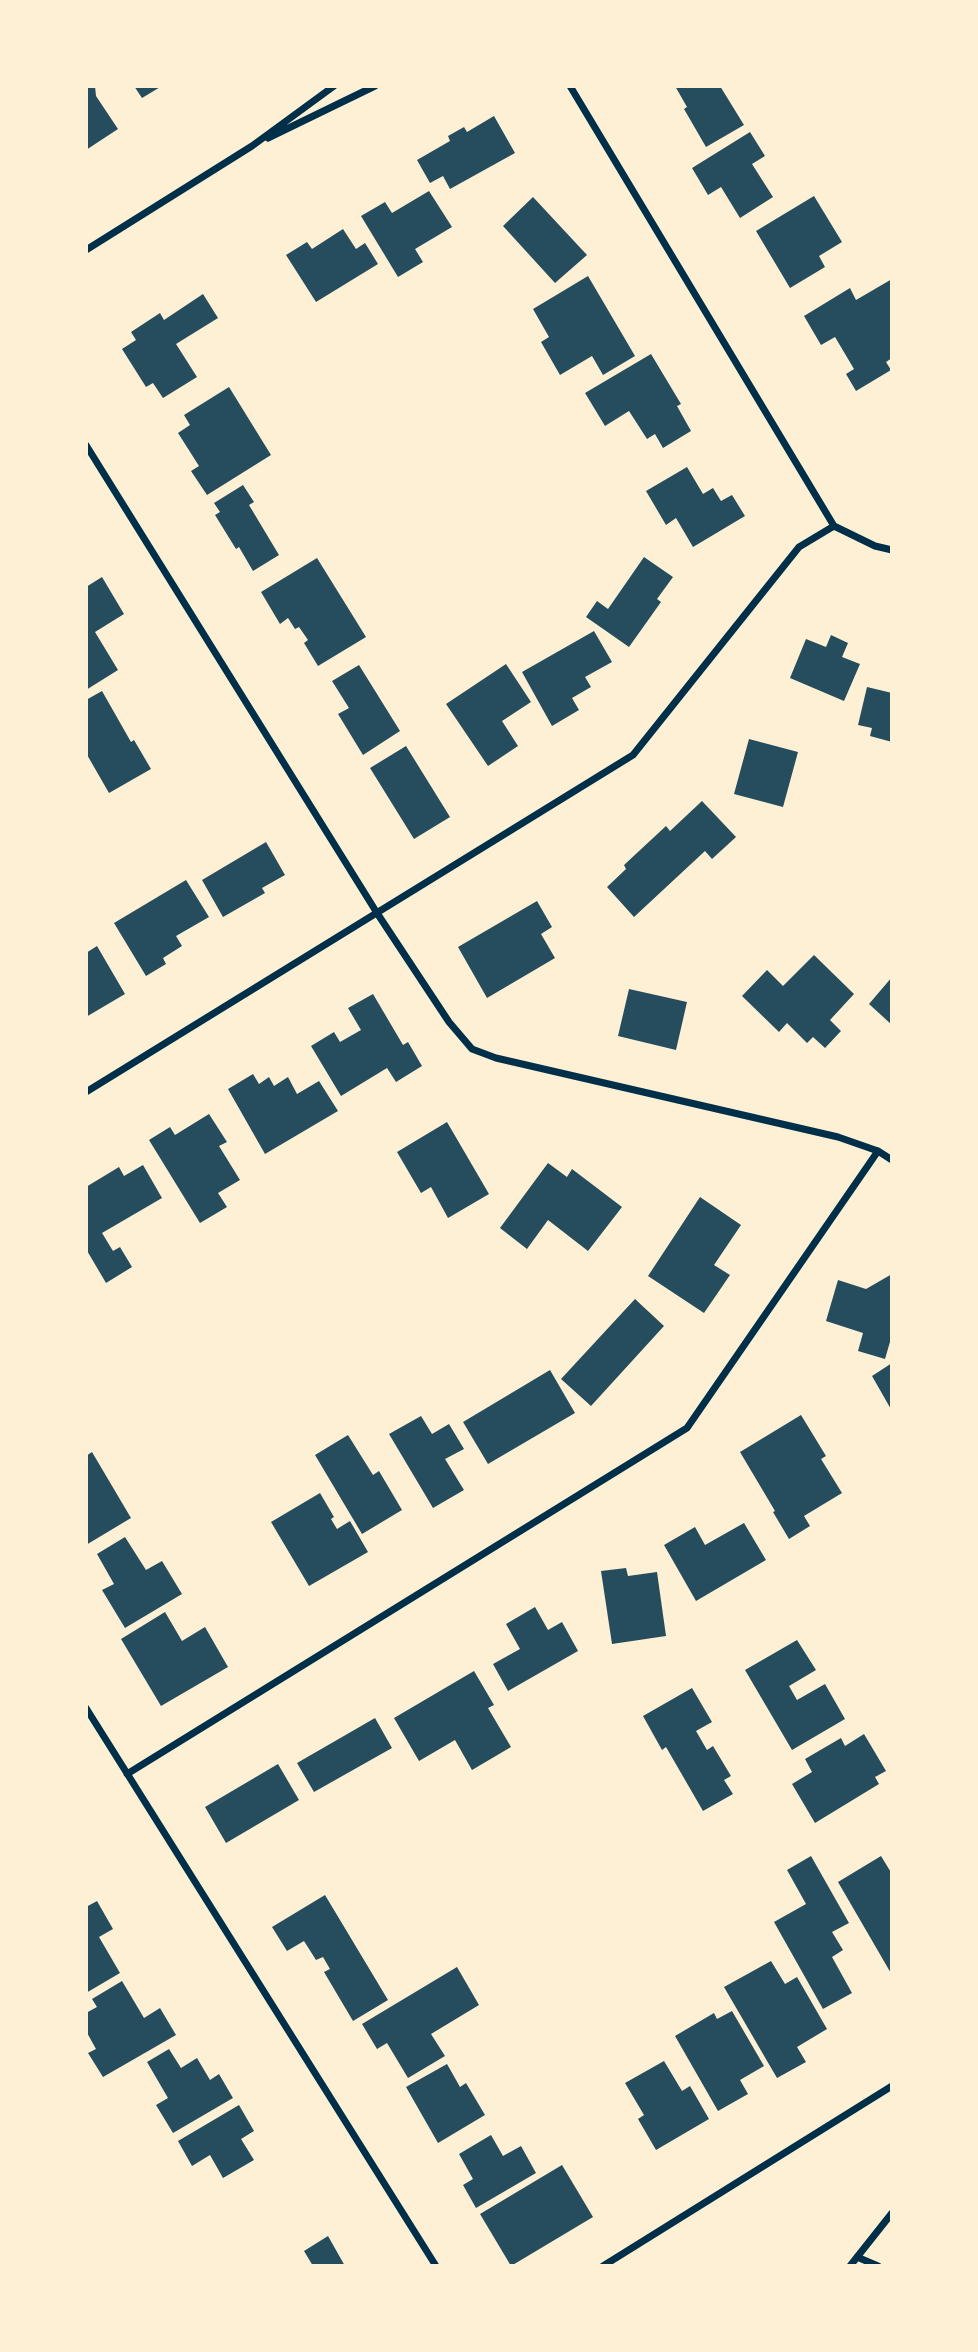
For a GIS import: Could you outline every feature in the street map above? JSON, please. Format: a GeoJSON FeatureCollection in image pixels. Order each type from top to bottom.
{"type":"FeatureCollection","features":[{"type":"Feature","properties":{"kind":"street"},"geometry":{"type":"LineString","coordinates":[[86,250],[252,146],[334,86]]}},
{"type":"Feature","properties":{"kind":"street"},"geometry":{"type":"LineString","coordinates":[[252,146],[375,86]]}},
{"type":"Feature","properties":{"kind":"street"},"geometry":{"type":"LineString","coordinates":[[570,86],[834,526],[875,546],[892,550]]}},
{"type":"Feature","properties":{"kind":"street"},"geometry":{"type":"LineString","coordinates":[[86,445],[377,913],[449,1022],[472,1049],[496,1058],[838,1137],[878,1151],[892,1160]]}},
{"type":"Feature","properties":{"kind":"street"},"geometry":{"type":"LineString","coordinates":[[86,1092],[633,755],[799,547],[834,526]]}},
{"type":"Feature","properties":{"kind":"street"},"geometry":{"type":"LineString","coordinates":[[127,1774],[687,1429],[878,1151]]}},
{"type":"Feature","properties":{"kind":"street"},"geometry":{"type":"LineString","coordinates":[[86,1707],[436,2266]]}},
{"type":"Feature","properties":{"kind":"street"},"geometry":{"type":"LineString","coordinates":[[603,2266],[892,2086]]}},
{"type":"Feature","properties":{"kind":"street"},"geometry":{"type":"LineString","coordinates":[[850,2266],[892,2213]]}},
{"type":"Feature","properties":{"kind":"street"},"geometry":{"type":"LineString","coordinates":[[857,2257],[878,2266]]}},
{"type":"Feature","properties":{"kind":"building"},"geometry":{"type":"Polygon","coordinates":[[[86,86],[95,86],[96,96],[118,129],[86,150],[86,86]]]}},
{"type":"Feature","properties":{"kind":"building"},"geometry":{"type":"Polygon","coordinates":[[[134,86],[162,86],[142,98],[134,86]]]}},
{"type":"Feature","properties":{"kind":"building"},"geometry":{"type":"Polygon","coordinates":[[[675,86],[720,86],[744,125],[706,147],[684,109],[687,107],[675,86]]]}},
{"type":"Feature","properties":{"kind":"building"},"geometry":{"type":"Polygon","coordinates":[[[494,116],[515,153],[450,189],[443,176],[430,183],[417,160],[450,141],[448,136],[464,127],[467,132],[494,116]]]}},
{"type":"Feature","properties":{"kind":"building"},"geometry":{"type":"Polygon","coordinates":[[[750,132],[765,156],[752,164],[773,197],[740,218],[721,187],[708,195],[692,168],[750,132]]]}},
{"type":"Feature","properties":{"kind":"building"},"geometry":{"type":"Polygon","coordinates":[[[429,191],[452,227],[415,249],[423,262],[398,277],[361,216],[385,202],[392,213],[429,191]]]}},
{"type":"Feature","properties":{"kind":"building"},"geometry":{"type":"Polygon","coordinates":[[[814,196],[842,242],[819,256],[825,267],[790,288],[756,231],[814,196]]]}},
{"type":"Feature","properties":{"kind":"building"},"geometry":{"type":"Polygon","coordinates":[[[533,197],[587,255],[555,283],[503,226],[533,197]]]}},
{"type":"Feature","properties":{"kind":"building"},"geometry":{"type":"Polygon","coordinates":[[[343,229],[356,249],[365,243],[378,264],[316,302],[286,255],[307,242],[312,249],[343,229]]]}},
{"type":"Feature","properties":{"kind":"building"},"geometry":{"type":"Polygon","coordinates":[[[588,276],[635,356],[603,375],[592,356],[560,375],[541,342],[549,337],[533,309],[588,276]]]}},
{"type":"Feature","properties":{"kind":"building"},"geometry":{"type":"Polygon","coordinates":[[[892,279],[892,358],[886,362],[891,370],[856,391],[846,374],[854,369],[835,337],[821,345],[804,316],[850,288],[856,300],[892,279]]]}},
{"type":"Feature","properties":{"kind":"building"},"geometry":{"type":"Polygon","coordinates":[[[203,294],[218,318],[176,344],[197,377],[163,398],[153,383],[146,387],[122,349],[136,340],[131,332],[160,313],[164,320],[203,294]]]}},
{"type":"Feature","properties":{"kind":"building"},"geometry":{"type":"Polygon","coordinates":[[[651,354],[681,404],[677,406],[691,431],[663,448],[655,434],[647,439],[629,411],[605,426],[585,393],[651,354]]]}},
{"type":"Feature","properties":{"kind":"building"},"geometry":{"type":"Polygon","coordinates":[[[229,387],[271,455],[207,495],[191,471],[199,466],[178,433],[190,425],[184,415],[229,387]]]}},
{"type":"Feature","properties":{"kind":"building"},"geometry":{"type":"Polygon","coordinates":[[[687,467],[703,494],[713,488],[721,501],[732,495],[745,516],[693,547],[676,518],[666,525],[646,491],[687,467]]]}},
{"type":"Feature","properties":{"kind":"building"},"geometry":{"type":"Polygon","coordinates":[[[243,485],[254,502],[249,505],[279,555],[253,571],[215,515],[220,512],[214,503],[243,485]]]}},
{"type":"Feature","properties":{"kind":"building"},"geometry":{"type":"Polygon","coordinates":[[[644,557],[673,577],[657,599],[661,602],[629,647],[586,617],[597,601],[608,609],[644,557]]]}},
{"type":"Feature","properties":{"kind":"building"},"geometry":{"type":"Polygon","coordinates":[[[317,558],[366,637],[318,666],[304,643],[308,640],[299,627],[295,629],[288,618],[280,624],[261,592],[317,558]]]}},
{"type":"Feature","properties":{"kind":"building"},"geometry":{"type":"Polygon","coordinates":[[[102,577],[124,614],[95,632],[118,670],[86,690],[86,587],[102,577]]]}},
{"type":"Feature","properties":{"kind":"building"},"geometry":{"type":"Polygon","coordinates":[[[594,631],[612,662],[585,677],[591,687],[572,698],[579,710],[552,726],[522,672],[594,631]]]}},
{"type":"Feature","properties":{"kind":"building"},"geometry":{"type":"Polygon","coordinates":[[[831,635],[848,643],[842,657],[860,664],[844,701],[790,678],[806,639],[826,647],[831,635]]]}},
{"type":"Feature","properties":{"kind":"building"},"geometry":{"type":"Polygon","coordinates":[[[506,664],[531,702],[502,721],[518,746],[488,766],[446,704],[506,664]]]}},
{"type":"Feature","properties":{"kind":"building"},"geometry":{"type":"Polygon","coordinates":[[[359,665],[400,731],[363,755],[338,714],[349,708],[332,681],[359,665]]]}},
{"type":"Feature","properties":{"kind":"building"},"geometry":{"type":"Polygon","coordinates":[[[867,687],[892,693],[892,742],[870,736],[872,728],[858,725],[867,687]]]}},
{"type":"Feature","properties":{"kind":"building"},"geometry":{"type":"Polygon","coordinates":[[[102,691],[131,742],[134,740],[151,769],[109,793],[86,753],[86,700],[102,691]]]}},
{"type":"Feature","properties":{"kind":"building"},"geometry":{"type":"Polygon","coordinates":[[[749,739],[798,752],[783,807],[734,794],[749,739]]]}},
{"type":"Feature","properties":{"kind":"building"},"geometry":{"type":"Polygon","coordinates":[[[406,746],[450,817],[414,839],[370,768],[406,746]]]}},
{"type":"Feature","properties":{"kind":"building"},"geometry":{"type":"Polygon","coordinates":[[[702,801],[736,837],[712,859],[705,851],[634,917],[607,887],[626,869],[624,865],[666,826],[670,831],[702,801]]]}},
{"type":"Feature","properties":{"kind":"building"},"geometry":{"type":"Polygon","coordinates":[[[266,842],[285,875],[262,888],[265,893],[223,917],[202,880],[266,842]]]}},
{"type":"Feature","properties":{"kind":"building"},"geometry":{"type":"Polygon","coordinates":[[[186,880],[209,917],[176,936],[182,946],[163,958],[166,964],[146,976],[114,923],[186,880]]]}},
{"type":"Feature","properties":{"kind":"building"},"geometry":{"type":"Polygon","coordinates":[[[537,901],[552,927],[541,934],[555,958],[487,998],[458,947],[537,901]]]}},
{"type":"Feature","properties":{"kind":"building"},"geometry":{"type":"Polygon","coordinates":[[[97,946],[125,994],[86,1017],[86,953],[97,946]]]}},
{"type":"Feature","properties":{"kind":"building"},"geometry":{"type":"Polygon","coordinates":[[[814,955],[854,994],[830,1020],[841,1031],[825,1048],[813,1037],[807,1043],[787,1023],[779,1032],[742,996],[767,970],[783,986],[814,955]]]}},
{"type":"Feature","properties":{"kind":"building"},"geometry":{"type":"Polygon","coordinates":[[[892,977],[892,1025],[869,1004],[892,977]]]}},
{"type":"Feature","properties":{"kind":"building"},"geometry":{"type":"Polygon","coordinates":[[[629,989],[687,1002],[676,1050],[618,1036],[629,989]]]}},
{"type":"Feature","properties":{"kind":"building"},"geometry":{"type":"Polygon","coordinates":[[[373,994],[403,1045],[408,1042],[422,1066],[396,1082],[387,1068],[341,1096],[311,1046],[334,1032],[340,1042],[361,1030],[348,1008],[373,994]]]}},
{"type":"Feature","properties":{"kind":"building"},"geometry":{"type":"Polygon","coordinates":[[[253,1074],[259,1084],[269,1077],[274,1086],[288,1077],[297,1094],[319,1081],[338,1111],[265,1154],[228,1089],[253,1074]]]}},
{"type":"Feature","properties":{"kind":"building"},"geometry":{"type":"Polygon","coordinates":[[[209,1114],[227,1142],[219,1146],[240,1180],[218,1193],[227,1207],[200,1223],[149,1140],[170,1127],[175,1135],[209,1114]]]}},
{"type":"Feature","properties":{"kind":"building"},"geometry":{"type":"Polygon","coordinates":[[[447,1122],[489,1194],[448,1218],[431,1187],[421,1193],[397,1152],[447,1122]]]}},
{"type":"Feature","properties":{"kind":"building"},"geometry":{"type":"Polygon","coordinates":[[[548,1163],[567,1177],[572,1169],[622,1207],[588,1251],[548,1220],[527,1249],[500,1228],[548,1163]]]}},
{"type":"Feature","properties":{"kind":"building"},"geometry":{"type":"Polygon","coordinates":[[[143,1165],[162,1198],[102,1233],[113,1251],[120,1247],[132,1267],[106,1283],[86,1249],[86,1187],[119,1167],[124,1176],[143,1165]]]}},
{"type":"Feature","properties":{"kind":"building"},"geometry":{"type":"Polygon","coordinates":[[[700,1197],[741,1225],[714,1265],[730,1275],[704,1313],[648,1276],[700,1197]]]}},
{"type":"Feature","properties":{"kind":"building"},"geometry":{"type":"Polygon","coordinates":[[[892,1274],[892,1335],[885,1359],[858,1351],[863,1333],[826,1321],[838,1280],[866,1289],[892,1274]]]}},
{"type":"Feature","properties":{"kind":"building"},"geometry":{"type":"Polygon","coordinates":[[[635,1299],[664,1326],[591,1406],[561,1379],[635,1299]]]}},
{"type":"Feature","properties":{"kind":"building"},"geometry":{"type":"Polygon","coordinates":[[[892,1363],[892,1411],[872,1376],[892,1363]]]}},
{"type":"Feature","properties":{"kind":"building"},"geometry":{"type":"Polygon","coordinates":[[[550,1370],[575,1413],[488,1464],[463,1422],[550,1370]]]}},
{"type":"Feature","properties":{"kind":"building"},"geometry":{"type":"Polygon","coordinates":[[[801,1415],[826,1456],[821,1459],[842,1493],[804,1516],[810,1526],[789,1539],[740,1452],[801,1415]]]}},
{"type":"Feature","properties":{"kind":"building"},"geometry":{"type":"Polygon","coordinates":[[[421,1416],[432,1434],[449,1424],[464,1449],[445,1459],[464,1490],[433,1508],[389,1434],[421,1416]]]}},
{"type":"Feature","properties":{"kind":"building"},"geometry":{"type":"Polygon","coordinates":[[[348,1435],[373,1475],[379,1471],[402,1510],[362,1534],[315,1455],[348,1435]]]}},
{"type":"Feature","properties":{"kind":"building"},"geometry":{"type":"Polygon","coordinates":[[[92,1452],[131,1518],[86,1545],[86,1456],[92,1452]]]}},
{"type":"Feature","properties":{"kind":"building"},"geometry":{"type":"Polygon","coordinates":[[[320,1493],[334,1517],[331,1519],[337,1529],[350,1521],[368,1552],[309,1586],[271,1522],[320,1493]]]}},
{"type":"Feature","properties":{"kind":"building"},"geometry":{"type":"Polygon","coordinates":[[[744,1523],[766,1560],[696,1601],[664,1545],[695,1527],[705,1545],[744,1523]]]}},
{"type":"Feature","properties":{"kind":"building"},"geometry":{"type":"Polygon","coordinates":[[[125,1537],[146,1570],[162,1561],[182,1594],[125,1628],[102,1590],[114,1584],[97,1554],[125,1537]]]}},
{"type":"Feature","properties":{"kind":"building"},"geometry":{"type":"Polygon","coordinates":[[[626,1568],[628,1576],[657,1572],[666,1636],[612,1644],[601,1571],[626,1568]]]}},
{"type":"Feature","properties":{"kind":"building"},"geometry":{"type":"Polygon","coordinates":[[[535,1607],[548,1630],[562,1622],[578,1651],[508,1691],[493,1664],[520,1649],[506,1624],[535,1607]]]}},
{"type":"Feature","properties":{"kind":"building"},"geometry":{"type":"Polygon","coordinates":[[[165,1612],[182,1641],[205,1627],[228,1667],[161,1706],[121,1639],[165,1612]]]}},
{"type":"Feature","properties":{"kind":"building"},"geometry":{"type":"Polygon","coordinates":[[[797,1640],[816,1670],[789,1686],[797,1700],[825,1684],[845,1719],[792,1750],[745,1670],[797,1640]]]}},
{"type":"Feature","properties":{"kind":"building"},"geometry":{"type":"Polygon","coordinates":[[[474,1671],[494,1705],[488,1708],[511,1747],[472,1770],[455,1740],[419,1761],[394,1718],[474,1671]]]}},
{"type":"Feature","properties":{"kind":"building"},"geometry":{"type":"Polygon","coordinates":[[[692,1688],[712,1722],[696,1731],[707,1750],[713,1746],[731,1776],[724,1780],[733,1794],[703,1811],[666,1747],[662,1750],[643,1716],[692,1688]]]}},
{"type":"Feature","properties":{"kind":"building"},"geometry":{"type":"Polygon","coordinates":[[[375,1718],[392,1748],[314,1792],[297,1763],[375,1718]]]}},
{"type":"Feature","properties":{"kind":"building"},"geometry":{"type":"Polygon","coordinates":[[[864,1734],[886,1771],[875,1777],[879,1784],[815,1823],[792,1784],[812,1772],[805,1759],[841,1738],[845,1746],[864,1734]]]}},
{"type":"Feature","properties":{"kind":"building"},"geometry":{"type":"Polygon","coordinates":[[[278,1764],[299,1800],[226,1843],[205,1807],[278,1764]]]}},
{"type":"Feature","properties":{"kind":"building"},"geometry":{"type":"Polygon","coordinates":[[[811,1856],[849,1923],[832,1932],[843,1950],[832,1957],[852,1993],[823,2009],[774,1922],[806,1904],[787,1870],[811,1856]]]}},
{"type":"Feature","properties":{"kind":"building"},"geometry":{"type":"Polygon","coordinates":[[[881,1856],[892,1874],[892,1975],[838,1882],[881,1856]]]}},
{"type":"Feature","properties":{"kind":"building"},"geometry":{"type":"Polygon","coordinates":[[[325,1895],[388,2000],[353,2021],[324,1972],[330,1969],[323,1957],[316,1960],[304,1941],[287,1951],[272,1927],[325,1895]]]}},
{"type":"Feature","properties":{"kind":"building"},"geometry":{"type":"Polygon","coordinates":[[[97,1901],[113,1929],[99,1937],[120,1973],[86,1993],[86,1907],[97,1901]]]}},
{"type":"Feature","properties":{"kind":"building"},"geometry":{"type":"Polygon","coordinates":[[[771,1961],[785,1984],[797,1977],[827,2029],[797,2047],[806,2062],[777,2078],[724,1987],[771,1961]]]}},
{"type":"Feature","properties":{"kind":"building"},"geometry":{"type":"Polygon","coordinates":[[[457,1967],[479,2005],[431,2034],[445,2056],[408,2078],[387,2043],[377,2049],[362,2024],[457,1967]]]}},
{"type":"Feature","properties":{"kind":"building"},"geometry":{"type":"Polygon","coordinates":[[[122,1981],[144,2018],[160,2008],[176,2035],[103,2077],[88,2053],[96,2049],[86,2031],[86,2013],[97,2007],[92,1999],[122,1981]]]}},
{"type":"Feature","properties":{"kind":"building"},"geometry":{"type":"Polygon","coordinates":[[[732,2011],[764,2066],[740,2080],[748,2094],[718,2111],[675,2036],[714,2013],[717,2019],[732,2011]]]}},
{"type":"Feature","properties":{"kind":"building"},"geometry":{"type":"Polygon","coordinates":[[[169,2049],[181,2068],[197,2058],[210,2080],[219,2074],[233,2098],[173,2133],[156,2105],[168,2098],[147,2062],[169,2049]]]}},
{"type":"Feature","properties":{"kind":"building"},"geometry":{"type":"Polygon","coordinates":[[[664,2061],[682,2091],[690,2086],[709,2119],[656,2150],[638,2119],[644,2115],[625,2083],[664,2061]]]}},
{"type":"Feature","properties":{"kind":"building"},"geometry":{"type":"Polygon","coordinates":[[[447,2064],[460,2087],[466,2083],[485,2115],[438,2143],[406,2087],[447,2064]]]}},
{"type":"Feature","properties":{"kind":"building"},"geometry":{"type":"Polygon","coordinates":[[[239,2105],[254,2131],[241,2139],[254,2160],[223,2178],[210,2155],[192,2166],[178,2141],[239,2105]]]}},
{"type":"Feature","properties":{"kind":"building"},"geometry":{"type":"Polygon","coordinates":[[[491,2135],[503,2156],[521,2146],[536,2173],[476,2208],[463,2185],[473,2179],[459,2154],[491,2135]]]}},
{"type":"Feature","properties":{"kind":"building"},"geometry":{"type":"Polygon","coordinates":[[[562,2165],[593,2217],[511,2266],[480,2214],[562,2165]]]}},
{"type":"Feature","properties":{"kind":"building"},"geometry":{"type":"Polygon","coordinates":[[[328,2236],[345,2266],[313,2266],[304,2251],[328,2236]]]}}]}
